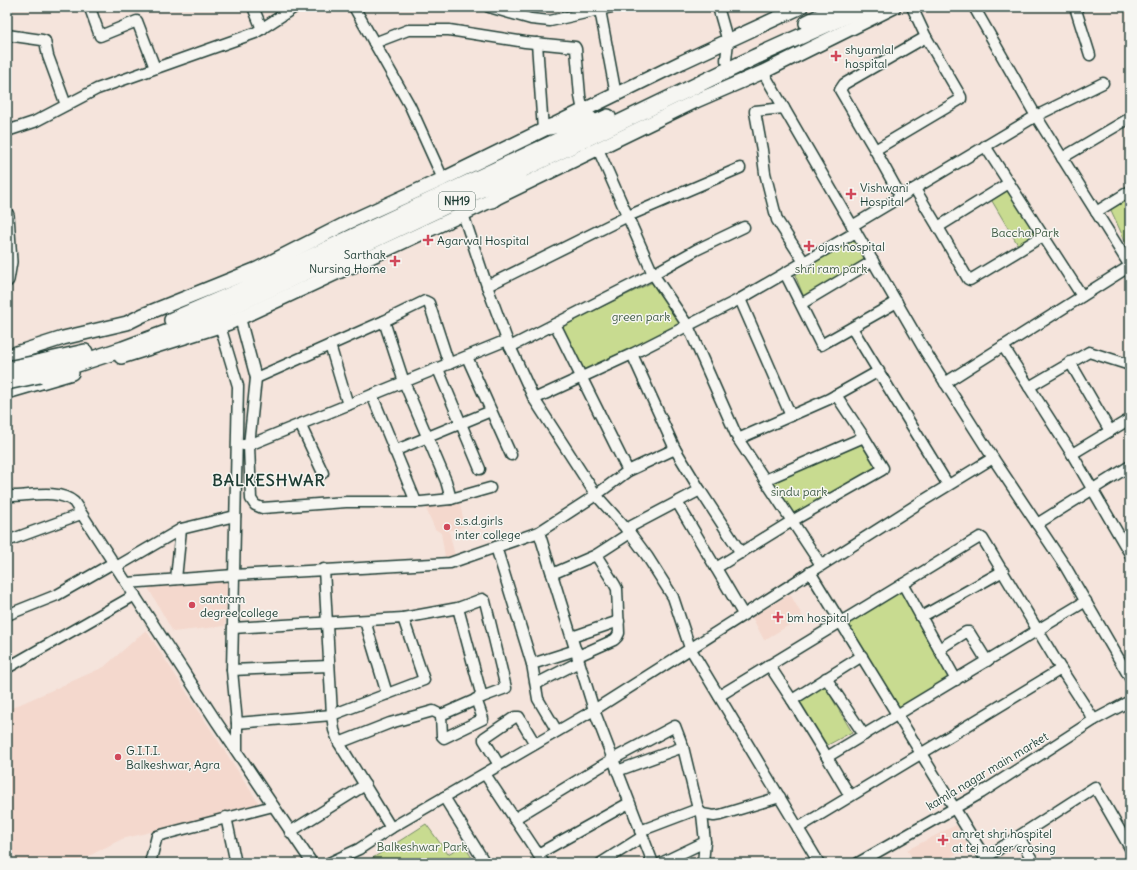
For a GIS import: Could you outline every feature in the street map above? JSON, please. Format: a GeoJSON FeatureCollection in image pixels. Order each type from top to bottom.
{"type":"FeatureCollection","features":[{"type":"Feature","properties":{"kind":"highway","name":"NH19"},"geometry":{"type":"LineString","coordinates":[[7,382],[79,354],[130,337],[237,292],[839,7]]}},
{"type":"Feature","properties":{"kind":"highway","name":"NH19"},"geometry":{"type":"LineString","coordinates":[[7,369],[62,369],[123,349],[217,314],[755,57],[866,7]]}},
{"type":"Feature","properties":{"kind":"highway"},"geometry":{"type":"LineString","coordinates":[[546,129],[614,114]]}},
{"type":"Feature","properties":{"kind":"highway"},"geometry":{"type":"LineString","coordinates":[[492,200],[510,184],[548,157]]}},
{"type":"Feature","properties":{"kind":"highway"},"geometry":{"type":"LineString","coordinates":[[302,273],[352,265]]}},
{"type":"Feature","properties":{"kind":"main road"},"geometry":{"type":"LineString","coordinates":[[7,356],[63,338],[127,323],[143,315],[258,269],[349,222],[443,179],[801,7]]}},
{"type":"Feature","properties":{"kind":"main road"},"geometry":{"type":"LineString","coordinates":[[7,392],[220,326],[240,318],[463,214],[696,101],[763,72],[894,7]]}},
{"type":"Feature","properties":{"kind":"main road"},"geometry":{"type":"LineString","coordinates":[[7,215],[10,262],[7,280]]}},
{"type":"Feature","properties":{"kind":"main road"},"geometry":{"type":"LineString","coordinates":[[20,352],[26,387]]}},
{"type":"Feature","properties":{"kind":"street"},"geometry":{"type":"LineString","coordinates":[[253,7],[262,29]]}},
{"type":"Feature","properties":{"kind":"street"},"geometry":{"type":"LineString","coordinates":[[7,131],[34,122],[97,89],[255,33],[295,7]]}},
{"type":"Feature","properties":{"kind":"street"},"geometry":{"type":"LineString","coordinates":[[354,7],[410,106],[443,179]]}},
{"type":"Feature","properties":{"kind":"street"},"geometry":{"type":"LineString","coordinates":[[489,7],[531,19],[550,21],[593,10],[612,7]]}},
{"type":"Feature","properties":{"kind":"street"},"geometry":{"type":"LineString","coordinates":[[718,7],[728,42],[726,60]]}},
{"type":"Feature","properties":{"kind":"street"},"geometry":{"type":"LineString","coordinates":[[875,150],[961,99],[926,37],[912,7]]}},
{"type":"Feature","properties":{"kind":"street"},"geometry":{"type":"LineString","coordinates":[[945,383],[1130,266],[1036,116],[974,7]]}},
{"type":"Feature","properties":{"kind":"street"},"geometry":{"type":"LineString","coordinates":[[1075,7],[1090,55]]}},
{"type":"Feature","properties":{"kind":"street"},"geometry":{"type":"LineString","coordinates":[[593,10],[616,95]]}},
{"type":"Feature","properties":{"kind":"street"},"geometry":{"type":"LineString","coordinates":[[90,11],[100,36],[137,21],[155,68]]}},
{"type":"Feature","properties":{"kind":"street"},"geometry":{"type":"LineString","coordinates":[[374,43],[408,30],[449,30],[537,43],[576,47],[580,96],[583,111]]}},
{"type":"Feature","properties":{"kind":"street"},"geometry":{"type":"LineString","coordinates":[[7,36],[45,41],[48,56],[66,105]]}},
{"type":"Feature","properties":{"kind":"street"},"geometry":{"type":"LineString","coordinates":[[902,197],[840,90],[841,87],[926,37]]}},
{"type":"Feature","properties":{"kind":"street"},"geometry":{"type":"LineString","coordinates":[[537,43],[546,129]]}},
{"type":"Feature","properties":{"kind":"street"},"geometry":{"type":"LineString","coordinates":[[763,72],[945,383],[1065,566],[1130,678]]}},
{"type":"Feature","properties":{"kind":"street"},"geometry":{"type":"LineString","coordinates":[[534,399],[632,354],[740,299],[804,262],[946,169],[1036,116],[1103,83]]}},
{"type":"Feature","properties":{"kind":"street"},"geometry":{"type":"LineString","coordinates":[[784,108],[755,112],[765,173],[778,224],[804,262]]}},
{"type":"Feature","properties":{"kind":"street"},"geometry":{"type":"LineString","coordinates":[[1062,158],[1130,118]]}},
{"type":"Feature","properties":{"kind":"street"},"geometry":{"type":"LineString","coordinates":[[985,146],[1082,296]]}},
{"type":"Feature","properties":{"kind":"street"},"geometry":{"type":"LineString","coordinates":[[598,149],[653,274],[688,326],[738,439],[821,565]]}},
{"type":"Feature","properties":{"kind":"street"},"geometry":{"type":"LineString","coordinates":[[487,286],[628,216],[740,168]]}},
{"type":"Feature","properties":{"kind":"street"},"geometry":{"type":"LineString","coordinates":[[938,227],[1009,183]]}},
{"type":"Feature","properties":{"kind":"street"},"geometry":{"type":"LineString","coordinates":[[915,189],[970,280],[1043,236]]}},
{"type":"Feature","properties":{"kind":"street"},"geometry":{"type":"LineString","coordinates":[[1096,212],[1130,191]]}},
{"type":"Feature","properties":{"kind":"street"},"geometry":{"type":"LineString","coordinates":[[463,214],[508,344],[534,399],[596,496],[628,531],[647,556],[673,597],[690,648],[818,862]]}},
{"type":"Feature","properties":{"kind":"street"},"geometry":{"type":"LineString","coordinates":[[237,446],[249,444],[467,357],[508,344],[555,324],[653,274],[696,250],[744,227]]}},
{"type":"Feature","properties":{"kind":"street"},"geometry":{"type":"LineString","coordinates":[[801,304],[873,261]]}},
{"type":"Feature","properties":{"kind":"street"},"geometry":{"type":"LineString","coordinates":[[785,273],[821,345],[897,302]]}},
{"type":"Feature","properties":{"kind":"street"},"geometry":{"type":"LineString","coordinates":[[740,299],[791,416]]}},
{"type":"Feature","properties":{"kind":"street"},"geometry":{"type":"LineString","coordinates":[[256,378],[384,321],[425,300],[428,301],[449,364]]}},
{"type":"Feature","properties":{"kind":"street"},"geometry":{"type":"LineString","coordinates":[[240,318],[256,378],[249,444],[251,499],[258,506],[262,508],[346,502],[416,502],[451,499],[490,488]]}},
{"type":"Feature","properties":{"kind":"street"},"geometry":{"type":"LineString","coordinates":[[384,321],[404,382],[446,481],[451,499]]}},
{"type":"Feature","properties":{"kind":"street"},"geometry":{"type":"LineString","coordinates":[[555,324],[628,471]]}},
{"type":"Feature","properties":{"kind":"street"},"geometry":{"type":"LineString","coordinates":[[220,326],[238,386],[232,670],[237,723],[237,752]]}},
{"type":"Feature","properties":{"kind":"street"},"geometry":{"type":"LineString","coordinates":[[852,328],[948,485]]}},
{"type":"Feature","properties":{"kind":"street"},"geometry":{"type":"LineString","coordinates":[[330,345],[348,405]]}},
{"type":"Feature","properties":{"kind":"street"},"geometry":{"type":"LineString","coordinates":[[1003,346],[1072,454],[1130,554]]}},
{"type":"Feature","properties":{"kind":"street"},"geometry":{"type":"LineString","coordinates":[[1029,387],[1070,362],[1090,352],[1130,365]]}},
{"type":"Feature","properties":{"kind":"street"},"geometry":{"type":"LineString","coordinates":[[632,354],[675,449],[741,553]]}},
{"type":"Feature","properties":{"kind":"street"},"geometry":{"type":"LineString","coordinates":[[467,357],[511,455]]}},
{"type":"Feature","properties":{"kind":"street"},"geometry":{"type":"LineString","coordinates":[[1070,362],[1110,431]]}},
{"type":"Feature","properties":{"kind":"street"},"geometry":{"type":"LineString","coordinates":[[438,369],[480,469]]}},
{"type":"Feature","properties":{"kind":"street"},"geometry":{"type":"LineString","coordinates":[[738,439],[836,395],[879,371]]}},
{"type":"Feature","properties":{"kind":"street"},"geometry":{"type":"LineString","coordinates":[[372,395],[416,502]]}},
{"type":"Feature","properties":{"kind":"street"},"geometry":{"type":"LineString","coordinates":[[716,568],[792,521],[882,470],[882,466],[836,395]]}},
{"type":"Feature","properties":{"kind":"street"},"geometry":{"type":"LineString","coordinates":[[394,451],[492,411]]}},
{"type":"Feature","properties":{"kind":"street"},"geometry":{"type":"LineString","coordinates":[[1072,454],[1130,419]]}},
{"type":"Feature","properties":{"kind":"street"},"geometry":{"type":"LineString","coordinates":[[300,424],[323,473]]}},
{"type":"Feature","properties":{"kind":"street"},"geometry":{"type":"LineString","coordinates":[[765,480],[864,437]]}},
{"type":"Feature","properties":{"kind":"street"},"geometry":{"type":"LineString","coordinates":[[127,583],[324,569],[450,563],[538,532],[596,496],[628,471],[675,449]]}},
{"type":"Feature","properties":{"kind":"street"},"geometry":{"type":"LineString","coordinates":[[329,863],[359,849],[391,828],[594,710],[743,614],[993,458]]}},
{"type":"Feature","properties":{"kind":"street"},"geometry":{"type":"LineString","coordinates":[[1037,524],[1130,466]]}},
{"type":"Feature","properties":{"kind":"street"},"geometry":{"type":"LineString","coordinates":[[7,489],[12,496],[52,494],[69,498],[74,502],[216,721],[312,863]]}},
{"type":"Feature","properties":{"kind":"street"},"geometry":{"type":"LineString","coordinates":[[552,574],[596,555],[628,531],[700,490]]}},
{"type":"Feature","properties":{"kind":"street"},"geometry":{"type":"LineString","coordinates":[[677,502],[743,614]]}},
{"type":"Feature","properties":{"kind":"street"},"geometry":{"type":"LineString","coordinates":[[7,541],[36,529],[81,514]]}},
{"type":"Feature","properties":{"kind":"street"},"geometry":{"type":"LineString","coordinates":[[7,615],[57,595],[181,529],[235,516]]}},
{"type":"Feature","properties":{"kind":"street"},"geometry":{"type":"LineString","coordinates":[[176,579],[181,529]]}},
{"type":"Feature","properties":{"kind":"street"},"geometry":{"type":"LineString","coordinates":[[538,532],[594,710],[652,863]]}},
{"type":"Feature","properties":{"kind":"street"},"geometry":{"type":"LineString","coordinates":[[718,696],[841,623],[980,537],[983,539],[1003,571],[1060,669],[1094,720]]}},
{"type":"Feature","properties":{"kind":"street"},"geometry":{"type":"LineString","coordinates":[[496,547],[532,664],[538,699],[557,731]]}},
{"type":"Feature","properties":{"kind":"street"},"geometry":{"type":"LineString","coordinates":[[536,684],[578,656],[614,640],[619,633],[616,585],[596,555]]}},
{"type":"Feature","properties":{"kind":"street"},"geometry":{"type":"LineString","coordinates":[[324,569],[334,730],[339,743],[391,828]]}},
{"type":"Feature","properties":{"kind":"street"},"geometry":{"type":"LineString","coordinates":[[921,617],[1003,571]]}},
{"type":"Feature","properties":{"kind":"street"},"geometry":{"type":"LineString","coordinates":[[810,572],[987,860],[1095,787],[1130,848]]}},
{"type":"Feature","properties":{"kind":"street"},"geometry":{"type":"LineString","coordinates":[[903,584],[956,680]]}},
{"type":"Feature","properties":{"kind":"street"},"geometry":{"type":"LineString","coordinates":[[7,668],[135,595]]}},
{"type":"Feature","properties":{"kind":"street"},"geometry":{"type":"LineString","coordinates":[[233,628],[403,618],[458,608],[482,599],[485,601],[506,688],[441,715]]}},
{"type":"Feature","properties":{"kind":"street"},"geometry":{"type":"LineString","coordinates":[[827,757],[1086,601]]}},
{"type":"Feature","properties":{"kind":"street"},"geometry":{"type":"LineString","coordinates":[[441,715],[442,736],[444,738],[483,718],[458,608]]}},
{"type":"Feature","properties":{"kind":"street"},"geometry":{"type":"LineString","coordinates":[[237,723],[332,715],[424,680],[403,618]]}},
{"type":"Feature","properties":{"kind":"street"},"geometry":{"type":"LineString","coordinates":[[366,621],[387,694]]}},
{"type":"Feature","properties":{"kind":"street"},"geometry":{"type":"LineString","coordinates":[[572,637],[619,621]]}},
{"type":"Feature","properties":{"kind":"street"},"geometry":{"type":"LineString","coordinates":[[939,649],[966,632],[969,632],[987,661]]}},
{"type":"Feature","properties":{"kind":"street"},"geometry":{"type":"LineString","coordinates":[[532,664],[578,656]]}},
{"type":"Feature","properties":{"kind":"street"},"geometry":{"type":"LineString","coordinates":[[792,700],[862,656]]}},
{"type":"Feature","properties":{"kind":"street"},"geometry":{"type":"LineString","coordinates":[[769,665],[850,796]]}},
{"type":"Feature","properties":{"kind":"street"},"geometry":{"type":"LineString","coordinates":[[232,670],[329,666]]}},
{"type":"Feature","properties":{"kind":"street"},"geometry":{"type":"LineString","coordinates":[[798,828],[1060,669]]}},
{"type":"Feature","properties":{"kind":"street"},"geometry":{"type":"LineString","coordinates":[[826,678],[864,735]]}},
{"type":"Feature","properties":{"kind":"street","name":"kamla nagar main market"},"geometry":{"type":"LineString","coordinates":[[858,863],[981,793],[1094,720],[1130,701]]}},
{"type":"Feature","properties":{"kind":"street"},"geometry":{"type":"LineString","coordinates":[[339,743],[404,719],[434,711],[441,715]]}},
{"type":"Feature","properties":{"kind":"street"},"geometry":{"type":"LineString","coordinates":[[499,765],[484,738],[515,717],[519,717],[536,744]]}},
{"type":"Feature","properties":{"kind":"street"},"geometry":{"type":"LineString","coordinates":[[514,819],[613,759],[675,726],[683,747],[700,812],[705,842],[703,863]]}},
{"type":"Feature","properties":{"kind":"street"},"geometry":{"type":"LineString","coordinates":[[617,771],[683,747]]}},
{"type":"Feature","properties":{"kind":"street"},"geometry":{"type":"LineString","coordinates":[[485,774],[541,859],[629,803]]}},
{"type":"Feature","properties":{"kind":"street"},"geometry":{"type":"LineString","coordinates":[[290,832],[365,785]]}},
{"type":"Feature","properties":{"kind":"street"},"geometry":{"type":"LineString","coordinates":[[444,797],[485,863]]}},
{"type":"Feature","properties":{"kind":"street"},"geometry":{"type":"LineString","coordinates":[[601,863],[641,834],[700,812],[714,816],[720,815],[780,797]]}},
{"type":"Feature","properties":{"kind":"street"},"geometry":{"type":"LineString","coordinates":[[149,862],[157,836],[273,806]]}},
{"type":"Feature","properties":{"kind":"street"},"geometry":{"type":"LineString","coordinates":[[226,817],[235,860]]}},
{"type":"Feature","properties":{"kind":"street"},"geometry":{"type":"LineString","coordinates":[[1019,837],[1034,863]]}},
{"type":"Feature","properties":{"kind":"street"},"geometry":{"type":"LineString","coordinates":[[661,863],[705,842]]}},
{"type":"Feature","properties":{"kind":"shaded area","name":"s.s.d.girls inter college"},"geometry":{"type":"Polygon","coordinates":[[[458,497],[465,526],[449,531],[455,556],[445,557],[441,533],[435,529],[423,502],[458,497]]]}},
{"type":"Feature","properties":{"kind":"shaded area","name":"santram degree college"},"geometry":{"type":"Polygon","coordinates":[[[227,579],[225,626],[173,632],[146,584],[227,579]]]}},
{"type":"Feature","properties":{"kind":"shaded area","name":"bm hospital"},"geometry":{"type":"Polygon","coordinates":[[[790,594],[803,617],[764,640],[752,617],[790,594]]]}},
{"type":"Feature","properties":{"kind":"shaded area","name":"G.I.T.I. Balkeshwar, Agra"},"geometry":{"type":"Polygon","coordinates":[[[146,630],[260,805],[122,839],[75,863],[19,863],[7,842],[7,710],[104,667],[146,630]]]}},
{"type":"Feature","properties":{"kind":"shaded area"},"geometry":{"type":"Polygon","coordinates":[[[956,825],[969,846],[941,863],[916,863],[907,850],[956,825]]]}},
{"type":"Feature","properties":{"kind":"green space","name":"Baccha Park"},"geometry":{"type":"Polygon","coordinates":[[[1009,183],[1043,236],[1021,250],[989,196],[1009,183]]]}},
{"type":"Feature","properties":{"kind":"green space"},"geometry":{"type":"Polygon","coordinates":[[[1130,196],[1130,252],[1110,208],[1130,196]]]}},
{"type":"Feature","properties":{"kind":"green space","name":"shri ram park"},"geometry":{"type":"Polygon","coordinates":[[[854,238],[867,261],[805,300],[795,275],[854,238]]]}},
{"type":"Feature","properties":{"kind":"green space","name":"green park"},"geometry":{"type":"Polygon","coordinates":[[[653,282],[681,325],[582,371],[560,327],[653,282]]]}},
{"type":"Feature","properties":{"kind":"green space","name":"sindu park"},"geometry":{"type":"Polygon","coordinates":[[[863,442],[877,467],[793,514],[772,483],[863,442]]]}},
{"type":"Feature","properties":{"kind":"green space"},"geometry":{"type":"Polygon","coordinates":[[[903,588],[952,679],[898,710],[845,623],[903,588]]]}},
{"type":"Feature","properties":{"kind":"green space"},"geometry":{"type":"Polygon","coordinates":[[[824,685],[852,732],[824,747],[795,701],[824,685]]]}},
{"type":"Feature","properties":{"kind":"green space","name":"Balkeshwar Park"},"geometry":{"type":"Polygon","coordinates":[[[426,824],[448,854],[464,845],[475,863],[365,863],[426,824]]]}},
{"type":"Feature","properties":{"kind":"place","name":"shyamlal hospital"},"geometry":{"type":"Point","coordinates":[836,56]}},
{"type":"Feature","properties":{"kind":"place","name":"Vishwani Hospital"},"geometry":{"type":"Point","coordinates":[851,194]}},
{"type":"Feature","properties":{"kind":"place","name":"Agarwal Hospital"},"geometry":{"type":"Point","coordinates":[428,240]}},
{"type":"Feature","properties":{"kind":"place","name":"ojas hospital"},"geometry":{"type":"Point","coordinates":[809,246]}},
{"type":"Feature","properties":{"kind":"place","name":"Sarthak Nursing Home"},"geometry":{"type":"Point","coordinates":[395,261]}},
{"type":"Feature","properties":{"kind":"place","name":"s.s.d.girls inter college"},"geometry":{"type":"Point","coordinates":[447,527]}},
{"type":"Feature","properties":{"kind":"place","name":"santram degree college"},"geometry":{"type":"Point","coordinates":[192,605]}},
{"type":"Feature","properties":{"kind":"place","name":"bm hospital"},"geometry":{"type":"Point","coordinates":[778,617]}},
{"type":"Feature","properties":{"kind":"place","name":"G.I.T.I. Balkeshwar, Agra"},"geometry":{"type":"Point","coordinates":[118,757]}},
{"type":"Feature","properties":{"kind":"place","name":"amret shri hospitel at tej nager crosing"},"geometry":{"type":"Point","coordinates":[943,840]}},
{"type":"Feature","properties":{"kind":"district","name":"BALKESHWAR"},"geometry":{"type":"Point","coordinates":[269,480]}}]}
